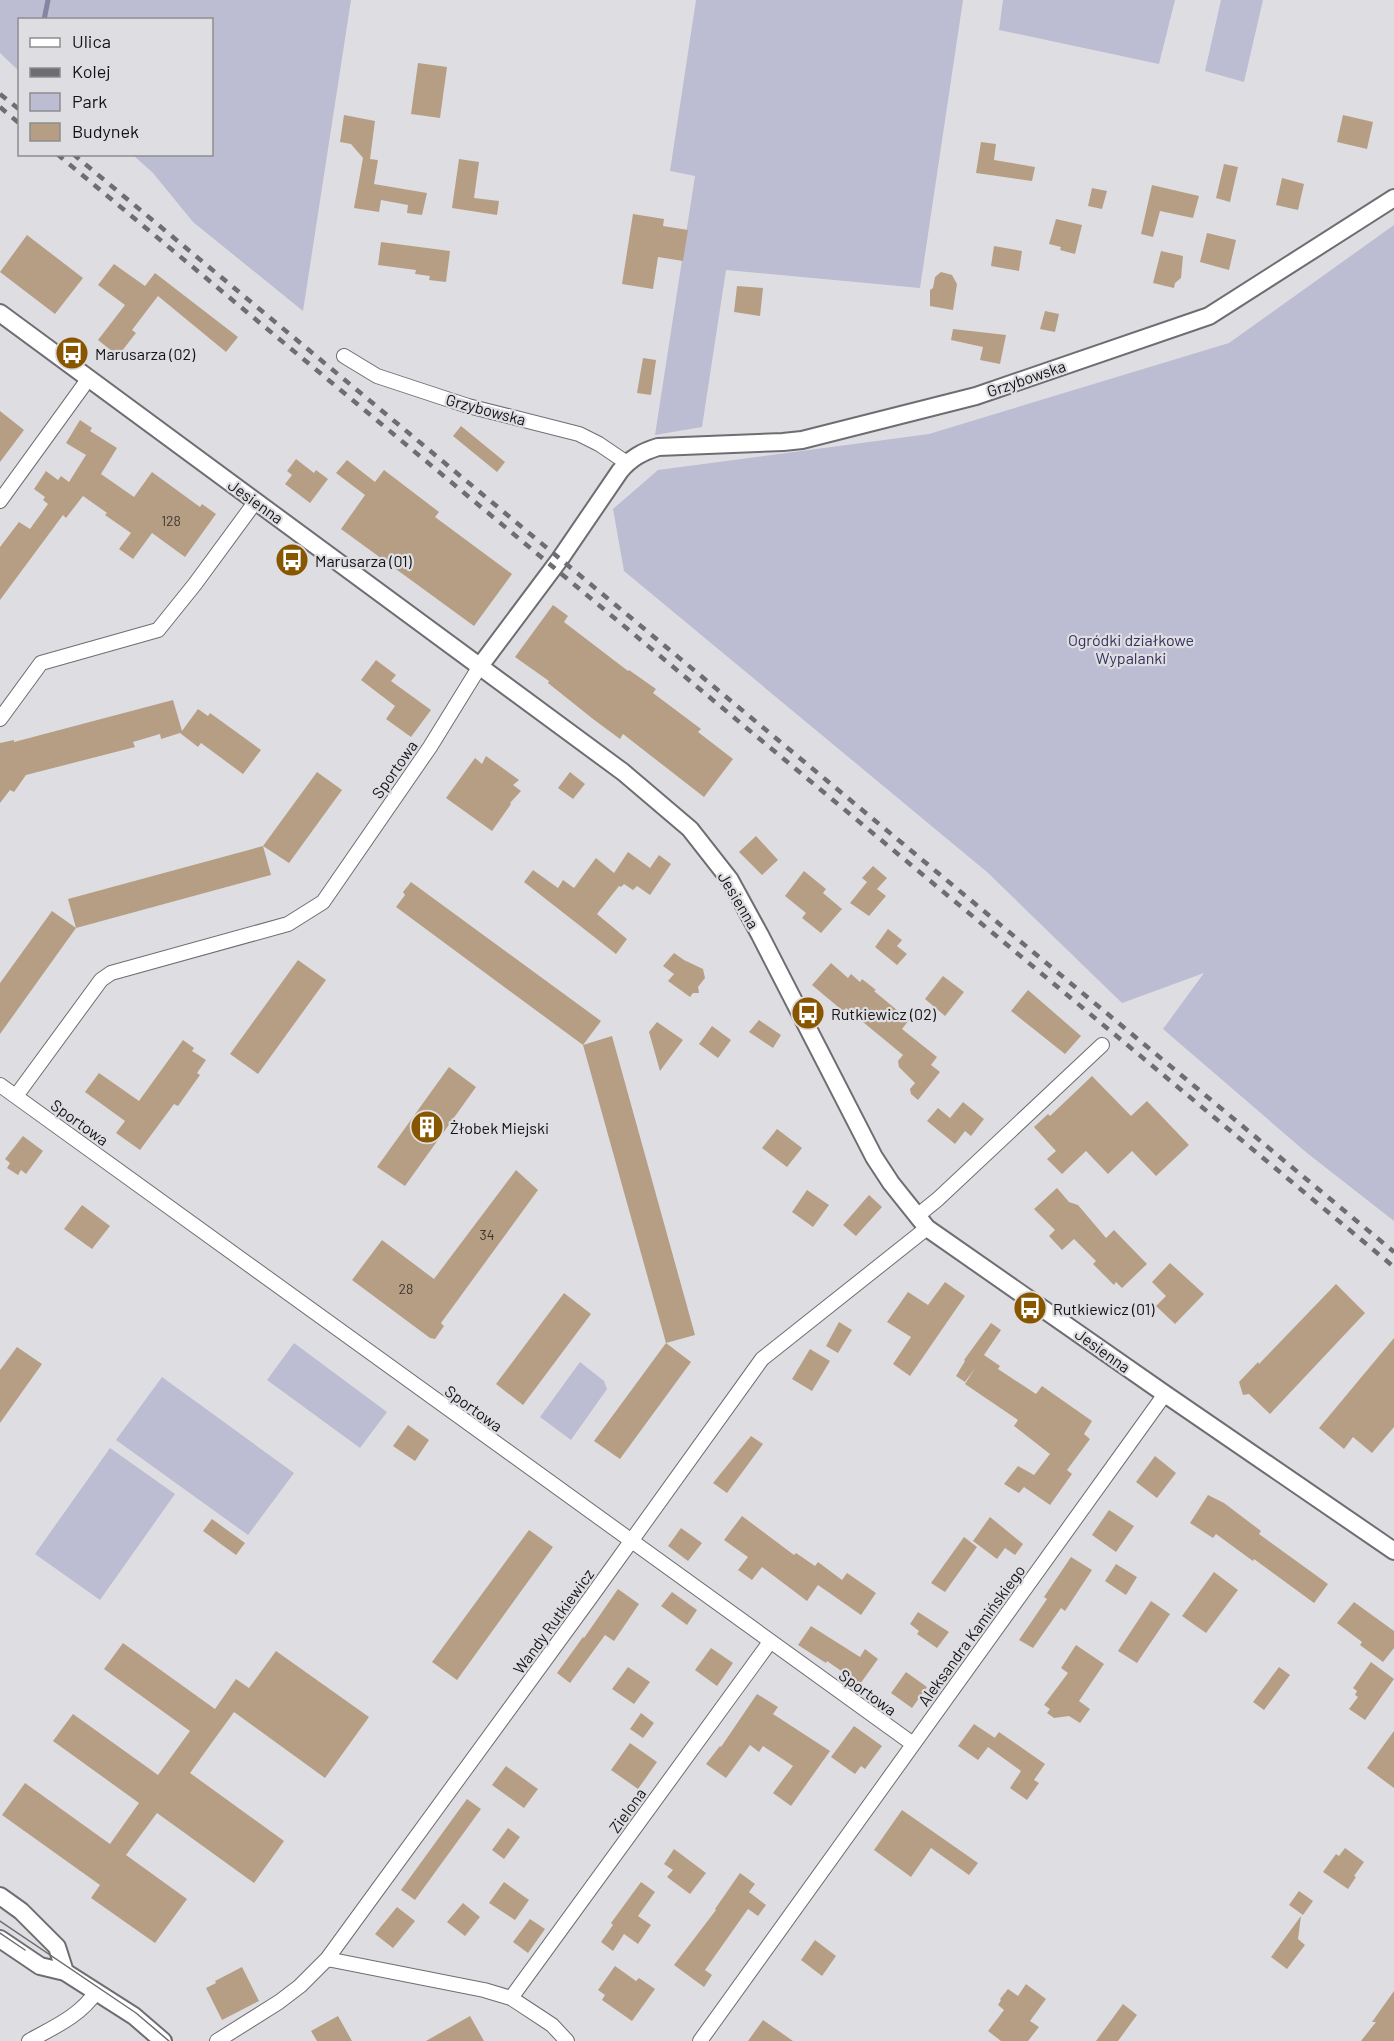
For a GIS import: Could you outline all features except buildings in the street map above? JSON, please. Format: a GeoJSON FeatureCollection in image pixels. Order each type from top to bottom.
{"type":"FeatureCollection","features":[{"type":"Feature","properties":{"kind":"street","name":"Grzybowska"},"geometry":{"type":"LineString","coordinates":[[480,666],[560,559],[602,495],[627,463],[642,453],[658,447],[802,440],[976,396],[1209,316],[1394,198]]}},
{"type":"Feature","properties":{"kind":"street","name":"Jesienna"},"geometry":{"type":"LineString","coordinates":[[0,312],[623,772],[690,829],[729,880],[760,935],[874,1157],[922,1222],[1165,1394],[1394,1551]]}},
{"type":"Feature","properties":{"kind":"street","name":"Grzybowska"},"geometry":{"type":"LineString","coordinates":[[344,356],[377,376],[468,406],[579,434],[627,463]]}},
{"type":"Feature","properties":{"kind":"street"},"geometry":{"type":"LineString","coordinates":[[0,501],[89,378]]}},
{"type":"Feature","properties":{"kind":"street"},"geometry":{"type":"LineString","coordinates":[[0,719],[41,663],[158,630],[256,501]]}},
{"type":"Feature","properties":{"kind":"street","name":"Sportowa"},"geometry":{"type":"LineString","coordinates":[[16,1096],[101,980],[111,973],[288,924],[323,902],[430,747],[480,666]]}},
{"type":"Feature","properties":{"kind":"street","name":"Wandy Rutkiewicz"},"geometry":{"type":"LineString","coordinates":[[217,2041],[279,2002],[300,1986],[327,1959],[762,1359],[922,1222],[1102,1045]]}},
{"type":"Feature","properties":{"kind":"street","name":"Sportowa"},"geometry":{"type":"LineString","coordinates":[[0,1085],[913,1744]]}},
{"type":"Feature","properties":{"kind":"street","name":"Aleksandra Kamińskiego"},"geometry":{"type":"LineString","coordinates":[[700,2041],[1165,1394]]}},
{"type":"Feature","properties":{"kind":"street","name":"Zielona"},"geometry":{"type":"LineString","coordinates":[[511,1998],[770,1642]]}},
{"type":"Feature","properties":{"kind":"street"},"geometry":{"type":"LineString","coordinates":[[0,1896],[21,1911],[57,1947],[65,1972]]}},
{"type":"Feature","properties":{"kind":"street"},"geometry":{"type":"LineString","coordinates":[[0,1939],[40,1966],[65,1972],[134,2016],[163,2041]]}},
{"type":"Feature","properties":{"kind":"street"},"geometry":{"type":"LineString","coordinates":[[327,1959],[484,1990],[511,1998],[552,2025],[567,2041]]}},
{"type":"Feature","properties":{"kind":"street"},"geometry":{"type":"LineString","coordinates":[[29,2041],[75,2015],[96,1992]]}},
{"type":"Feature","properties":{"kind":"green space"},"geometry":{"type":"Polygon","coordinates":[[[0,0],[351,0],[303,311],[193,222],[153,173],[134,156],[213,156],[213,18],[18,18],[18,70],[0,53],[0,0]]]}},
{"type":"Feature","properties":{"kind":"green space"},"geometry":{"type":"Polygon","coordinates":[[[696,0],[963,0],[920,288],[726,270],[702,427],[655,435],[695,176],[670,171],[696,0]]]}},
{"type":"Feature","properties":{"kind":"green space"},"geometry":{"type":"Polygon","coordinates":[[[1003,0],[1175,0],[1159,64],[999,30],[1003,0]]]}},
{"type":"Feature","properties":{"kind":"green space"},"geometry":{"type":"Polygon","coordinates":[[[1221,0],[1263,0],[1244,82],[1205,71],[1221,0]]]}},
{"type":"Feature","properties":{"kind":"green space","name":"Ogródki działkowe Wypalanki"},"geometry":{"type":"Polygon","coordinates":[[[1394,225],[1394,1221],[1307,1153],[1163,1029],[1204,973],[1122,1003],[987,872],[624,571],[613,509],[658,470],[929,434],[1229,343],[1394,225]]]}},
{"type":"Feature","properties":{"kind":"green space"},"geometry":{"type":"Polygon","coordinates":[[[294,1343],[387,1412],[360,1448],[267,1380],[294,1343]]]}},
{"type":"Feature","properties":{"kind":"green space"},"geometry":{"type":"Polygon","coordinates":[[[580,1362],[604,1381],[607,1389],[571,1440],[540,1417],[580,1362]]]}},
{"type":"Feature","properties":{"kind":"green space"},"geometry":{"type":"Polygon","coordinates":[[[162,1377],[294,1473],[248,1535],[116,1440],[162,1377]]]}},
{"type":"Feature","properties":{"kind":"green space"},"geometry":{"type":"Polygon","coordinates":[[[110,1448],[175,1494],[100,1600],[35,1554],[110,1448]]]}},
{"type":"Feature","properties":{"kind":"waterway"},"geometry":{"type":"LineString","coordinates":[[44,18],[48,0]]}},
{"type":"Feature","properties":{"kind":"tram line"},"geometry":{"type":"LineString","coordinates":[[0,1921],[136,2013],[169,2041]]}},
{"type":"Feature","properties":{"kind":"tram line"},"geometry":{"type":"LineString","coordinates":[[0,1933],[25,1950]]}},
{"type":"Feature","properties":{"kind":"railway"},"geometry":{"type":"LineString","coordinates":[[0,94],[18,108]]}},
{"type":"Feature","properties":{"kind":"railway"},"geometry":{"type":"LineString","coordinates":[[0,107],[18,122]]}},
{"type":"Feature","properties":{"kind":"railway"},"geometry":{"type":"LineString","coordinates":[[59,156],[1394,1267]]}},
{"type":"Feature","properties":{"kind":"railway"},"geometry":{"type":"LineString","coordinates":[[75,156],[1394,1252]]}},
{"type":"Feature","properties":{"kind":"place","name":"Marusarza (02)"},"geometry":{"type":"Point","coordinates":[72,353]}},
{"type":"Feature","properties":{"kind":"place","name":"Marusarza (01)"},"geometry":{"type":"Point","coordinates":[292,560]}},
{"type":"Feature","properties":{"kind":"place","name":"Rutkiewicz (02)"},"geometry":{"type":"Point","coordinates":[808,1013]}},
{"type":"Feature","properties":{"kind":"place","name":"Żłobek Miejski"},"geometry":{"type":"Point","coordinates":[427,1127]}},
{"type":"Feature","properties":{"kind":"place","name":"Rutkiewicz (01)"},"geometry":{"type":"Point","coordinates":[1030,1308]}}]}
